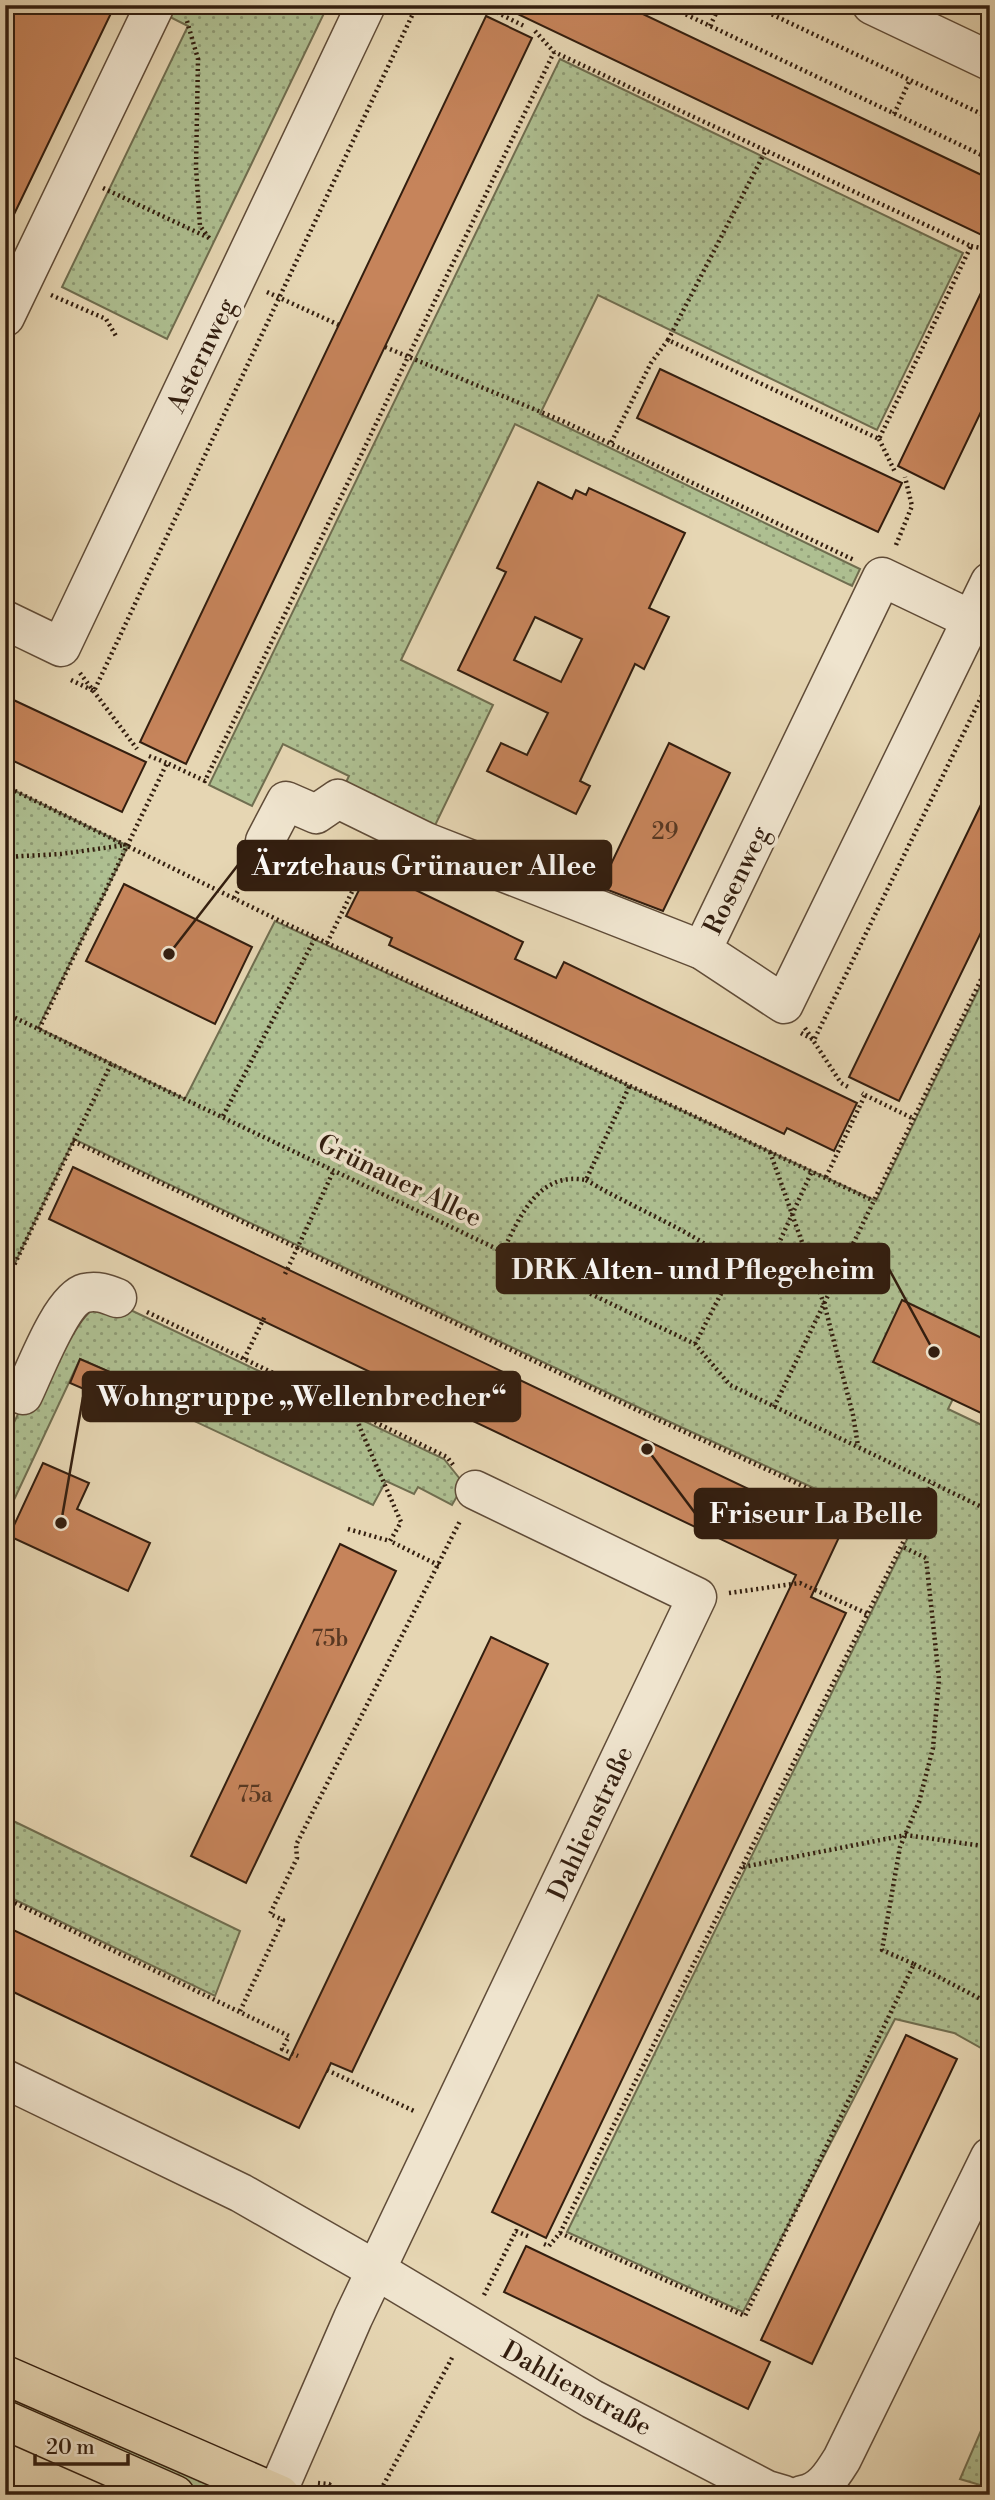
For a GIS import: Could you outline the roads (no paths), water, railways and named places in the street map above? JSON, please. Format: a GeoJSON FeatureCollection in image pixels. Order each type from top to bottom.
{"type":"FeatureCollection","features":[{"type":"Feature","properties":{"kind":"main road"},"geometry":{"type":"LineString","coordinates":[[5,2375],[277,2494]]}},
{"type":"Feature","properties":{"kind":"main road"},"geometry":{"type":"LineString","coordinates":[[5,2420],[174,2495]]}},
{"type":"Feature","properties":{"kind":"street","name":"Asternweg"},"geometry":{"type":"LineString","coordinates":[[5,620],[65,663],[243,267],[366,5]]}},
{"type":"Feature","properties":{"kind":"street"},"geometry":{"type":"LineString","coordinates":[[872,5],[990,61]]}},
{"type":"Feature","properties":{"kind":"street"},"geometry":{"type":"LineString","coordinates":[[5,317],[74,175],[171,10]]}},
{"type":"Feature","properties":{"kind":"street","name":"Rosenweg"},"geometry":{"type":"LineString","coordinates":[[882,577],[972,620],[783,1004],[702,950],[882,577]]}},
{"type":"Feature","properties":{"kind":"street"},"geometry":{"type":"LineString","coordinates":[[972,620],[990,582]]}},
{"type":"Feature","properties":{"kind":"street"},"geometry":{"type":"LineString","coordinates":[[265,841],[286,801],[316,814],[338,799],[426,842],[702,950]]}},
{"type":"Feature","properties":{"kind":"street"},"geometry":{"type":"LineString","coordinates":[[14,1391],[67,1308],[82,1293],[100,1292],[117,1298]]}},
{"type":"Feature","properties":{"kind":"street","name":"Dahlienstraße"},"geometry":{"type":"LineString","coordinates":[[277,2494],[376,2270],[697,1597],[475,1490]]}},
{"type":"Feature","properties":{"kind":"street","name":"Dahlienstraße"},"geometry":{"type":"LineString","coordinates":[[5,2079],[241,2193],[592,2399],[767,2490],[784,2495]]}},
{"type":"Feature","properties":{"kind":"street"},"geometry":{"type":"LineString","coordinates":[[802,2495],[811,2494],[829,2480],[842,2459],[990,2157]]}},
{"type":"Feature","properties":{"kind":"place","name":"Ärztehaus Grünauer Allee"},"geometry":{"type":"Point","coordinates":[169,954]}},
{"type":"Feature","properties":{"kind":"place","name":"DRK Alten- und Pflegeheim"},"geometry":{"type":"Point","coordinates":[934,1352]}},
{"type":"Feature","properties":{"kind":"place","name":"Friseur La Belle"},"geometry":{"type":"Point","coordinates":[647,1449]}},
{"type":"Feature","properties":{"kind":"place","name":"Wohngruppe „Wellenbrecher“"},"geometry":{"type":"Point","coordinates":[61,1523]}}]}
